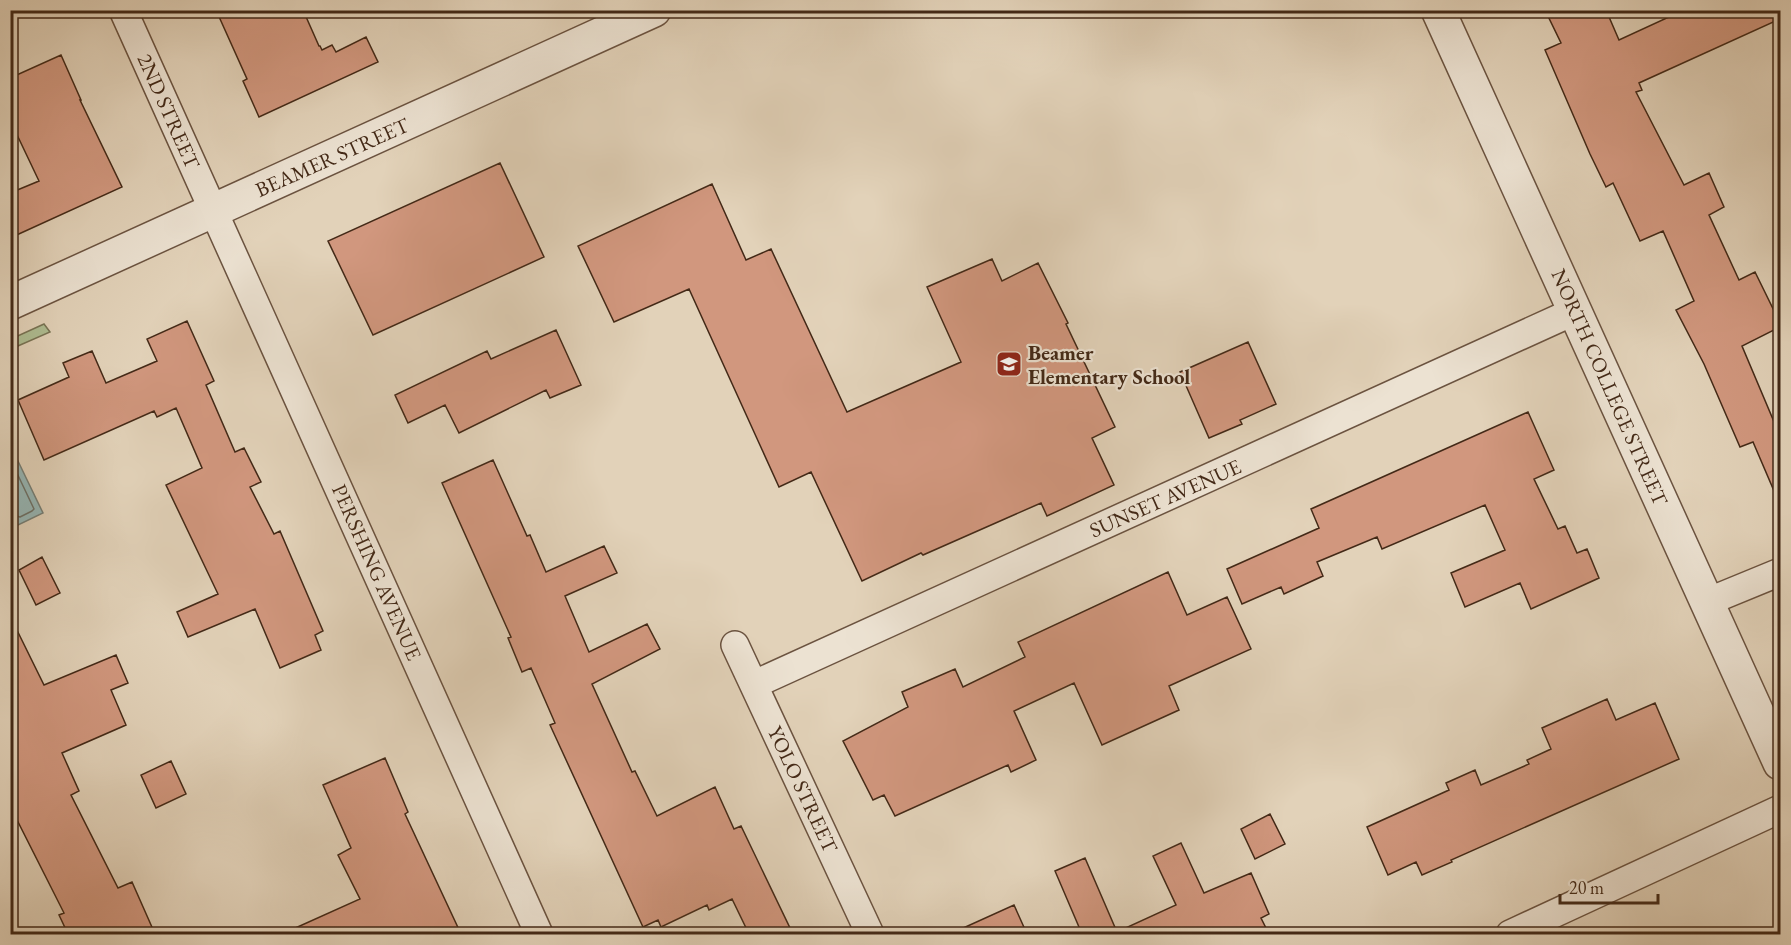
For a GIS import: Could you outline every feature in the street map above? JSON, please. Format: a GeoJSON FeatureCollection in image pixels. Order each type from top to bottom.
{"type":"FeatureCollection","features":[{"type":"Feature","properties":{"kind":"street","name":"2ND STREET"},"geometry":{"type":"LineString","coordinates":[[123,10],[214,211]]}},
{"type":"Feature","properties":{"kind":"street","name":"BEAMER STREET"},"geometry":{"type":"LineString","coordinates":[[10,303],[654,10]]}},
{"type":"Feature","properties":{"kind":"street","name":"NORTH COLLEGE STREET"},"geometry":{"type":"LineString","coordinates":[[1438,10],[1780,763]]}},
{"type":"Feature","properties":{"kind":"street","name":"PERSHING AVENUE"},"geometry":{"type":"LineString","coordinates":[[214,211],[539,934]]}},
{"type":"Feature","properties":{"kind":"street","name":"SUNSET AVENUE"},"geometry":{"type":"LineString","coordinates":[[755,684],[1575,311]]}},
{"type":"Feature","properties":{"kind":"street"},"geometry":{"type":"LineString","coordinates":[[1707,602],[1780,572]]}},
{"type":"Feature","properties":{"kind":"street","name":"YOLO STREET"},"geometry":{"type":"LineString","coordinates":[[735,645],[870,934]]}},
{"type":"Feature","properties":{"kind":"street"},"geometry":{"type":"LineString","coordinates":[[1510,934],[1780,809]]}},
{"type":"Feature","properties":{"kind":"green space"},"geometry":{"type":"Polygon","coordinates":[[[44,324],[50,332],[11,349],[11,339],[44,324]]]}},
{"type":"Feature","properties":{"kind":"water"},"geometry":{"type":"Polygon","coordinates":[[[17,459],[43,513],[16,526],[11,515],[10,462],[17,459]]]}},
{"type":"Feature","properties":{"kind":"building"},"geometry":{"type":"Polygon","coordinates":[[[216,10],[303,10],[322,50],[332,45],[336,52],[366,37],[378,62],[259,117],[243,81],[247,79],[216,10]]]}},
{"type":"Feature","properties":{"kind":"building"},"geometry":{"type":"Polygon","coordinates":[[[1545,10],[1606,10],[1619,40],[1684,10],[1780,10],[1780,19],[1639,83],[1642,90],[1636,92],[1684,185],[1709,173],[1724,207],[1709,215],[1739,280],[1755,272],[1780,323],[1780,327],[1742,346],[1780,436],[1780,505],[1753,442],[1740,447],[1704,364],[1676,310],[1694,301],[1663,231],[1640,241],[1613,183],[1606,187],[1590,154],[1545,50],[1561,43],[1545,10]]]}},
{"type":"Feature","properties":{"kind":"building"},"geometry":{"type":"Polygon","coordinates":[[[61,55],[122,187],[10,238],[10,193],[39,181],[10,120],[10,78],[61,55]]]}},
{"type":"Feature","properties":{"kind":"building"},"geometry":{"type":"Polygon","coordinates":[[[500,163],[544,257],[373,335],[328,241],[500,163]]]}},
{"type":"Feature","properties":{"kind":"building"},"geometry":{"type":"Polygon","coordinates":[[[712,184],[746,260],[771,249],[847,412],[961,362],[927,287],[992,259],[1002,281],[1038,263],[1115,427],[1092,438],[1114,485],[1047,516],[1041,503],[923,555],[921,553],[862,581],[811,472],[779,487],[689,289],[614,322],[578,246],[712,184]]]}},
{"type":"Feature","properties":{"kind":"building"},"geometry":{"type":"Polygon","coordinates":[[[187,321],[214,381],[206,385],[235,452],[244,448],[261,482],[250,487],[274,534],[280,531],[323,631],[315,635],[321,650],[280,668],[255,609],[188,637],[177,612],[218,594],[166,485],[202,468],[176,408],[157,417],[154,411],[44,460],[18,400],[69,377],[63,363],[92,351],[106,383],[157,361],[147,339],[187,321]]]}},
{"type":"Feature","properties":{"kind":"building"},"geometry":{"type":"Polygon","coordinates":[[[556,330],[581,385],[550,398],[546,390],[459,433],[445,405],[408,423],[395,395],[487,351],[491,359],[556,330]]]}},
{"type":"Feature","properties":{"kind":"building"},"geometry":{"type":"Polygon","coordinates":[[[1248,342],[1276,404],[1240,420],[1242,424],[1209,438],[1180,372],[1248,342]]]}},
{"type":"Feature","properties":{"kind":"building"},"geometry":{"type":"Polygon","coordinates":[[[1528,412],[1554,470],[1534,479],[1558,529],[1565,526],[1577,553],[1587,549],[1599,578],[1531,609],[1520,583],[1465,607],[1451,573],[1505,550],[1485,505],[1382,549],[1377,537],[1317,562],[1323,576],[1284,594],[1281,587],[1242,604],[1227,569],[1319,528],[1311,509],[1528,412]]]}},
{"type":"Feature","properties":{"kind":"building"},"geometry":{"type":"Polygon","coordinates":[[[493,460],[546,572],[604,546],[617,573],[565,596],[589,652],[647,624],[660,649],[592,684],[632,772],[635,771],[657,816],[715,787],[734,829],[741,826],[790,928],[777,934],[749,934],[732,899],[709,910],[707,905],[661,927],[658,920],[643,927],[550,725],[555,723],[531,668],[522,672],[508,638],[511,637],[442,483],[493,460]]]}},
{"type":"Feature","properties":{"kind":"building"},"geometry":{"type":"Polygon","coordinates":[[[42,557],[60,593],[36,605],[19,570],[42,557]]]}},
{"type":"Feature","properties":{"kind":"building"},"geometry":{"type":"Polygon","coordinates":[[[1168,572],[1187,615],[1227,597],[1251,649],[1169,686],[1179,710],[1102,745],[1074,683],[1014,711],[1036,760],[1011,772],[1008,765],[895,816],[884,795],[873,800],[843,741],[908,707],[902,692],[955,669],[963,687],[1025,657],[1018,642],[1168,572]]]}},
{"type":"Feature","properties":{"kind":"building"},"geometry":{"type":"Polygon","coordinates":[[[10,616],[44,685],[116,655],[128,683],[111,690],[126,725],[62,753],[79,791],[71,795],[118,888],[132,882],[155,934],[68,934],[59,915],[64,913],[17,820],[10,823],[10,616]]]}},
{"type":"Feature","properties":{"kind":"building"},"geometry":{"type":"Polygon","coordinates":[[[1607,699],[1616,720],[1655,703],[1679,759],[1422,875],[1416,862],[1388,875],[1367,827],[1449,790],[1446,783],[1475,770],[1481,785],[1529,764],[1527,760],[1551,749],[1542,728],[1607,699]]]}},
{"type":"Feature","properties":{"kind":"building"},"geometry":{"type":"Polygon","coordinates":[[[385,758],[408,812],[405,814],[461,934],[282,934],[360,899],[338,855],[351,848],[323,785],[385,758]]]}},
{"type":"Feature","properties":{"kind":"building"},"geometry":{"type":"Polygon","coordinates":[[[171,761],[186,794],[156,808],[141,775],[171,761]]]}},
{"type":"Feature","properties":{"kind":"building"},"geometry":{"type":"Polygon","coordinates":[[[1270,814],[1285,844],[1255,859],[1241,829],[1270,814]]]}},
{"type":"Feature","properties":{"kind":"building"},"geometry":{"type":"Polygon","coordinates":[[[1181,843],[1204,893],[1251,873],[1269,914],[1261,918],[1269,934],[1082,934],[1055,871],[1085,858],[1117,932],[1176,905],[1153,856],[1181,843]]]}},
{"type":"Feature","properties":{"kind":"building"},"geometry":{"type":"Polygon","coordinates":[[[1014,905],[1027,934],[950,934],[1014,905]]]}},
{"type":"Feature","properties":{"kind":"place","name":"Beamer Elementary School"},"geometry":{"type":"Point","coordinates":[1009,364]}}]}
